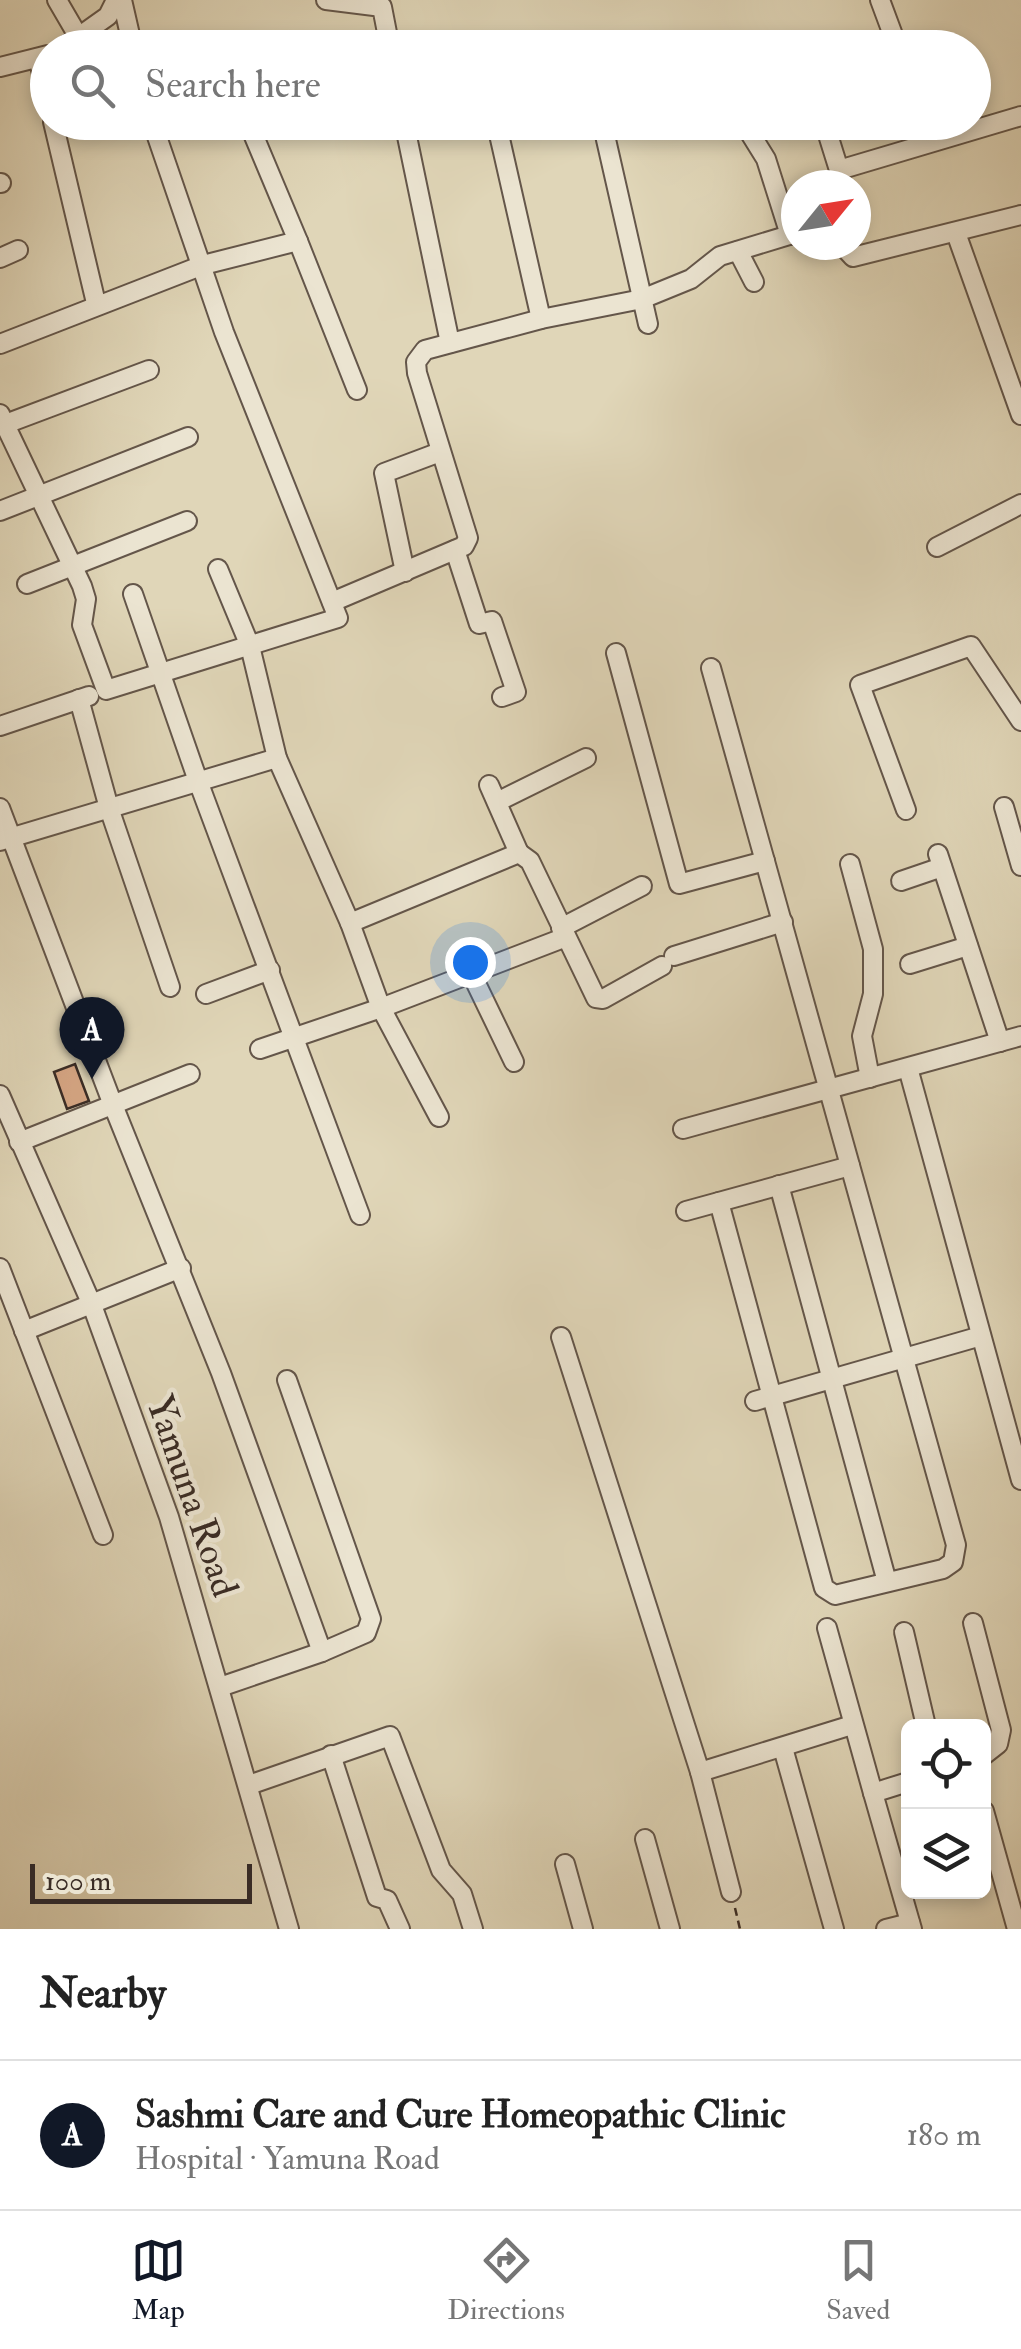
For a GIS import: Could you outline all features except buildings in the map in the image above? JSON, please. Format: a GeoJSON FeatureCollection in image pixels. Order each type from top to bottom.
{"type":"FeatureCollection","features":[{"type":"Feature","properties":{"kind":"street"},"geometry":{"type":"LineString","coordinates":[[57,0],[67,30]]}},
{"type":"Feature","properties":{"kind":"street"},"geometry":{"type":"LineString","coordinates":[[88,30],[108,16],[119,0]]}},
{"type":"Feature","properties":{"kind":"street"},"geometry":{"type":"LineString","coordinates":[[119,0],[128,30]]}},
{"type":"Feature","properties":{"kind":"street"},"geometry":{"type":"LineString","coordinates":[[326,0],[381,4],[386,30]]}},
{"type":"Feature","properties":{"kind":"street"},"geometry":{"type":"LineString","coordinates":[[880,0],[891,30]]}},
{"type":"Feature","properties":{"kind":"street"},"geometry":{"type":"LineString","coordinates":[[3,61],[30,58]]}},
{"type":"Feature","properties":{"kind":"street"},"geometry":{"type":"LineString","coordinates":[[991,125],[1021,116]]}},
{"type":"Feature","properties":{"kind":"street"},"geometry":{"type":"LineString","coordinates":[[58,140],[96,303]]}},
{"type":"Feature","properties":{"kind":"street"},"geometry":{"type":"LineString","coordinates":[[0,726],[338,618],[224,332],[158,140]]}},
{"type":"Feature","properties":{"kind":"street"},"geometry":{"type":"LineString","coordinates":[[256,140],[358,390]]}},
{"type":"Feature","properties":{"kind":"street"},"geometry":{"type":"LineString","coordinates":[[408,140],[450,343]]}},
{"type":"Feature","properties":{"kind":"street"},"geometry":{"type":"LineString","coordinates":[[500,140],[541,318]]}},
{"type":"Feature","properties":{"kind":"street"},"geometry":{"type":"LineString","coordinates":[[606,140],[648,324]]}},
{"type":"Feature","properties":{"kind":"street"},"geometry":{"type":"LineString","coordinates":[[754,140],[766,159],[781,201]]}},
{"type":"Feature","properties":{"kind":"street"},"geometry":{"type":"LineString","coordinates":[[830,140],[839,170],[938,140]]}},
{"type":"Feature","properties":{"kind":"street"},"geometry":{"type":"LineString","coordinates":[[871,253],[1021,215]]}},
{"type":"Feature","properties":{"kind":"street"},"geometry":{"type":"LineString","coordinates":[[956,234],[1021,415]]}},
{"type":"Feature","properties":{"kind":"street"},"geometry":{"type":"LineString","coordinates":[[332,602],[456,550],[468,538],[416,362],[424,350],[541,318],[642,299],[691,279],[720,256],[781,238]]}},
{"type":"Feature","properties":{"kind":"street"},"geometry":{"type":"LineString","coordinates":[[0,344],[96,303],[203,265],[298,241]]}},
{"type":"Feature","properties":{"kind":"street"},"geometry":{"type":"LineString","coordinates":[[0,258],[18,250]]}},
{"type":"Feature","properties":{"kind":"street"},"geometry":{"type":"LineString","coordinates":[[738,251],[754,282]]}},
{"type":"Feature","properties":{"kind":"street"},"geometry":{"type":"LineString","coordinates":[[106,690],[82,624],[86,599],[1,421],[149,370]]}},
{"type":"Feature","properties":{"kind":"street"},"geometry":{"type":"LineString","coordinates":[[0,511],[188,437]]}},
{"type":"Feature","properties":{"kind":"street"},"geometry":{"type":"LineString","coordinates":[[405,572],[384,474],[440,452]]}},
{"type":"Feature","properties":{"kind":"street"},"geometry":{"type":"LineString","coordinates":[[937,547],[1021,504]]}},
{"type":"Feature","properties":{"kind":"street"},"geometry":{"type":"LineString","coordinates":[[27,584],[187,520]]}},
{"type":"Feature","properties":{"kind":"street"},"geometry":{"type":"LineString","coordinates":[[456,550],[479,624],[492,621],[516,692],[502,698]]}},
{"type":"Feature","properties":{"kind":"street"},"geometry":{"type":"LineString","coordinates":[[218,570],[250,646],[278,758],[350,923],[382,1008],[439,1117]]}},
{"type":"Feature","properties":{"kind":"street"},"geometry":{"type":"LineString","coordinates":[[134,594],[198,781],[360,1215]]}},
{"type":"Feature","properties":{"kind":"street"},"geometry":{"type":"LineString","coordinates":[[906,810],[860,685],[970,646],[1021,722]]}},
{"type":"Feature","properties":{"kind":"street"},"geometry":{"type":"LineString","coordinates":[[616,653],[679,884],[765,861]]}},
{"type":"Feature","properties":{"kind":"street"},"geometry":{"type":"LineString","coordinates":[[711,668],[956,1554],[943,1569],[835,1595],[824,1588],[763,1398],[719,1202]]}},
{"type":"Feature","properties":{"kind":"street"},"geometry":{"type":"LineString","coordinates":[[79,699],[109,808],[170,987]]}},
{"type":"Feature","properties":{"kind":"street"},"geometry":{"type":"LineString","coordinates":[[6,839],[278,758]]}},
{"type":"Feature","properties":{"kind":"street"},"geometry":{"type":"LineString","coordinates":[[586,758],[493,794],[520,853],[530,861],[600,1000],[668,961],[783,922]]}},
{"type":"Feature","properties":{"kind":"street"},"geometry":{"type":"LineString","coordinates":[[0,808],[6,839],[181,1268],[322,1652]]}},
{"type":"Feature","properties":{"kind":"street"},"geometry":{"type":"LineString","coordinates":[[1004,808],[1021,866]]}},
{"type":"Feature","properties":{"kind":"street"},"geometry":{"type":"LineString","coordinates":[[350,923],[520,853]]}},
{"type":"Feature","properties":{"kind":"street"},"geometry":{"type":"LineString","coordinates":[[901,880],[940,860],[1000,1042]]}},
{"type":"Feature","properties":{"kind":"street"},"geometry":{"type":"LineString","coordinates":[[850,864],[873,949],[873,994],[862,1036],[870,1078]]}},
{"type":"Feature","properties":{"kind":"street"},"geometry":{"type":"LineString","coordinates":[[260,1048],[382,1008],[471,973],[564,932],[642,886]]}},
{"type":"Feature","properties":{"kind":"street"},"geometry":{"type":"LineString","coordinates":[[910,964],[968,946]]}},
{"type":"Feature","properties":{"kind":"street"},"geometry":{"type":"LineString","coordinates":[[206,994],[270,970]]}},
{"type":"Feature","properties":{"kind":"street"},"geometry":{"type":"LineString","coordinates":[[471,973],[514,1062]]}},
{"type":"Feature","properties":{"kind":"street"},"geometry":{"type":"LineString","coordinates":[[684,1129],[1021,1036]]}},
{"type":"Feature","properties":{"kind":"street"},"geometry":{"type":"LineString","coordinates":[[908,1068],[1021,1480]]}},
{"type":"Feature","properties":{"kind":"street"},"geometry":{"type":"LineString","coordinates":[[11,1135],[112,1105],[190,1074]]}},
{"type":"Feature","properties":{"kind":"street","name":"Yamuna Road"},"geometry":{"type":"LineString","coordinates":[[0,1095],[11,1135],[92,1305],[169,1517],[290,1929]]}},
{"type":"Feature","properties":{"kind":"street"},"geometry":{"type":"LineString","coordinates":[[686,1211],[850,1166]]}},
{"type":"Feature","properties":{"kind":"street"},"geometry":{"type":"LineString","coordinates":[[779,1186],[887,1582]]}},
{"type":"Feature","properties":{"kind":"street"},"geometry":{"type":"LineString","coordinates":[[0,1268],[6,1304],[24,1331],[103,1535]]}},
{"type":"Feature","properties":{"kind":"street"},"geometry":{"type":"LineString","coordinates":[[24,1331],[181,1268]]}},
{"type":"Feature","properties":{"kind":"street"},"geometry":{"type":"LineString","coordinates":[[763,1398],[982,1336]]}},
{"type":"Feature","properties":{"kind":"street"},"geometry":{"type":"LineString","coordinates":[[561,1337],[700,1772],[730,1892]]}},
{"type":"Feature","properties":{"kind":"street"},"geometry":{"type":"LineString","coordinates":[[220,1687],[366,1633],[371,1620],[287,1380]]}},
{"type":"Feature","properties":{"kind":"street"},"geometry":{"type":"LineString","coordinates":[[973,1623],[1000,1730],[998,1744],[991,1750]]}},
{"type":"Feature","properties":{"kind":"street"},"geometry":{"type":"LineString","coordinates":[[827,1628],[911,1926],[886,1929]]}},
{"type":"Feature","properties":{"kind":"street"},"geometry":{"type":"LineString","coordinates":[[904,1632],[924,1719]]}},
{"type":"Feature","properties":{"kind":"street"},"geometry":{"type":"LineString","coordinates":[[700,1772],[852,1725]]}},
{"type":"Feature","properties":{"kind":"street"},"geometry":{"type":"LineString","coordinates":[[249,1785],[384,1736],[396,1741],[429,1842],[441,1870],[462,1894],[473,1929]]}},
{"type":"Feature","properties":{"kind":"street"},"geometry":{"type":"LineString","coordinates":[[783,1748],[834,1929]]}},
{"type":"Feature","properties":{"kind":"street"},"geometry":{"type":"LineString","coordinates":[[331,1755],[377,1896],[387,1900],[400,1929]]}},
{"type":"Feature","properties":{"kind":"street"},"geometry":{"type":"LineString","coordinates":[[873,1794],[901,1784]]}},
{"type":"Feature","properties":{"kind":"street"},"geometry":{"type":"LineString","coordinates":[[991,1837],[1016,1929]]}},
{"type":"Feature","properties":{"kind":"street"},"geometry":{"type":"LineString","coordinates":[[645,1839],[670,1929]]}},
{"type":"Feature","properties":{"kind":"street"},"geometry":{"type":"LineString","coordinates":[[566,1864],[583,1929]]}},
{"type":"Feature","properties":{"kind":"path"},"geometry":{"type":"LineString","coordinates":[[730,1892],[740,1929]]}},
{"type":"Feature","properties":{"kind":"place","name":"Sashmi Care and Cure Homeopathic Clinic"},"geometry":{"type":"Point","coordinates":[92,1079]}}]}
